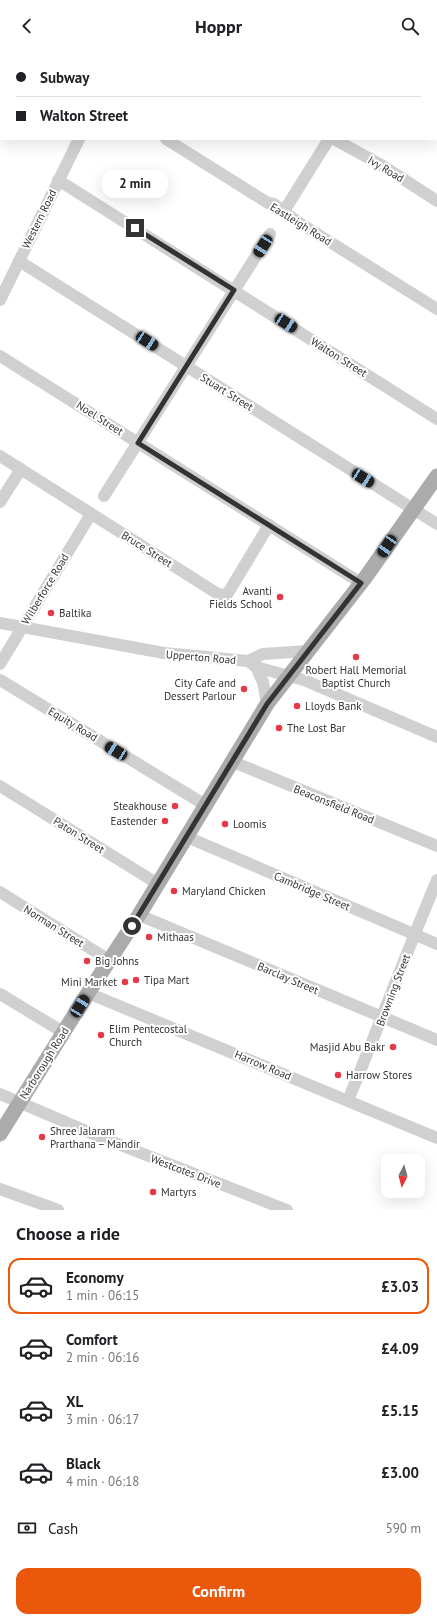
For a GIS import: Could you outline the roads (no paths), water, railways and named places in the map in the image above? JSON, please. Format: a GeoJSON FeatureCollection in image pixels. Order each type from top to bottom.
{"type":"FeatureCollection","features":[{"type":"Feature","properties":{"kind":"main road","name":"Narborough Road"},"geometry":{"type":"LineString","coordinates":[[0,1134],[207,806],[231,761],[267,704],[361,583],[437,476]]}},
{"type":"Feature","properties":{"kind":"street","name":"Western Road"},"geometry":{"type":"LineString","coordinates":[[0,300],[78,140]]}},
{"type":"Feature","properties":{"kind":"street","name":"Eastleigh Road"},"geometry":{"type":"LineString","coordinates":[[168,140],[268,203],[274,204],[298,222],[437,309]]}},
{"type":"Feature","properties":{"kind":"street"},"geometry":{"type":"LineString","coordinates":[[284,211],[329,140]]}},
{"type":"Feature","properties":{"kind":"street","name":"Ivy Road"},"geometry":{"type":"LineString","coordinates":[[336,140],[382,166],[437,201]]}},
{"type":"Feature","properties":{"kind":"street","name":"Walton Street"},"geometry":{"type":"LineString","coordinates":[[58,180],[437,419]]}},
{"type":"Feature","properties":{"kind":"street"},"geometry":{"type":"LineString","coordinates":[[104,496],[270,234]]}},
{"type":"Feature","properties":{"kind":"street","name":"Stuart Street"},"geometry":{"type":"LineString","coordinates":[[19,261],[437,524]]}},
{"type":"Feature","properties":{"kind":"street","name":"Noel Street"},"geometry":{"type":"LineString","coordinates":[[0,356],[361,583]]}},
{"type":"Feature","properties":{"kind":"street","name":"Bruce Street"},"geometry":{"type":"LineString","coordinates":[[0,456],[218,594],[223,595],[228,593],[269,525]]}},
{"type":"Feature","properties":{"kind":"street"},"geometry":{"type":"LineString","coordinates":[[0,502],[21,468]]}},
{"type":"Feature","properties":{"kind":"street","name":"Wilberforce Road"},"geometry":{"type":"LineString","coordinates":[[0,664],[23,627],[27,616],[35,606],[90,514]]}},
{"type":"Feature","properties":{"kind":"street","name":"Upperton Road"},"geometry":{"type":"LineString","coordinates":[[0,623],[164,653],[252,664],[289,675],[437,736]]}},
{"type":"Feature","properties":{"kind":"street"},"geometry":{"type":"LineString","coordinates":[[267,704],[263,682],[252,664],[263,654],[307,651]]}},
{"type":"Feature","properties":{"kind":"street","name":"Equity Road"},"geometry":{"type":"LineString","coordinates":[[0,680],[207,806]]}},
{"type":"Feature","properties":{"kind":"street","name":"Beaconsfield Road"},"geometry":{"type":"LineString","coordinates":[[231,761],[437,846]]}},
{"type":"Feature","properties":{"kind":"street","name":"Paton Street"},"geometry":{"type":"LineString","coordinates":[[0,786],[158,884]]}},
{"type":"Feature","properties":{"kind":"street","name":"Cambridge Street"},"geometry":{"type":"LineString","coordinates":[[187,837],[437,944]]}},
{"type":"Feature","properties":{"kind":"street","name":"Browning Street"},"geometry":{"type":"LineString","coordinates":[[348,1100],[383,1018],[414,934],[437,880]]}},
{"type":"Feature","properties":{"kind":"street","name":"Norman Street"},"geometry":{"type":"LineString","coordinates":[[0,892],[109,960]]}},
{"type":"Feature","properties":{"kind":"street","name":"Barclay Street"},"geometry":{"type":"LineString","coordinates":[[139,915],[437,1040]]}},
{"type":"Feature","properties":{"kind":"street","name":"Harrow Road"},"geometry":{"type":"LineString","coordinates":[[88,993],[437,1138]]}},
{"type":"Feature","properties":{"kind":"street"},"geometry":{"type":"LineString","coordinates":[[0,994],[63,1032]]}},
{"type":"Feature","properties":{"kind":"street","name":"Westcotes Drive"},"geometry":{"type":"LineString","coordinates":[[0,1094],[100,1137],[287,1210]]}},
{"type":"Feature","properties":{"kind":"street"},"geometry":{"type":"LineString","coordinates":[[0,1189],[54,1209]]}},
{"type":"Feature","properties":{"kind":"place","name":"Avanti Fields School"},"geometry":{"type":"Point","coordinates":[280,597]}},
{"type":"Feature","properties":{"kind":"place","name":"Baltika"},"geometry":{"type":"Point","coordinates":[51,613]}},
{"type":"Feature","properties":{"kind":"place","name":"Robert Hall Memorial Baptist Church"},"geometry":{"type":"Point","coordinates":[356,657]}},
{"type":"Feature","properties":{"kind":"place","name":"City Cafe and Dessert Parlour"},"geometry":{"type":"Point","coordinates":[244,689]}},
{"type":"Feature","properties":{"kind":"place","name":"Lloyds Bank"},"geometry":{"type":"Point","coordinates":[297,706]}},
{"type":"Feature","properties":{"kind":"place","name":"The Lost Bar"},"geometry":{"type":"Point","coordinates":[279,728]}},
{"type":"Feature","properties":{"kind":"place","name":"Steakhouse"},"geometry":{"type":"Point","coordinates":[175,806]}},
{"type":"Feature","properties":{"kind":"place","name":"Eastender"},"geometry":{"type":"Point","coordinates":[165,821]}},
{"type":"Feature","properties":{"kind":"place","name":"Loomis"},"geometry":{"type":"Point","coordinates":[225,824]}},
{"type":"Feature","properties":{"kind":"place","name":"Maryland Chicken"},"geometry":{"type":"Point","coordinates":[174,891]}},
{"type":"Feature","properties":{"kind":"place","name":"Mithaas"},"geometry":{"type":"Point","coordinates":[149,937]}},
{"type":"Feature","properties":{"kind":"place","name":"Big Johns"},"geometry":{"type":"Point","coordinates":[87,961]}},
{"type":"Feature","properties":{"kind":"place","name":"Tipa Mart"},"geometry":{"type":"Point","coordinates":[136,980]}},
{"type":"Feature","properties":{"kind":"place","name":"Mini Market"},"geometry":{"type":"Point","coordinates":[125,982]}},
{"type":"Feature","properties":{"kind":"place","name":"Elim Pentecostal Church"},"geometry":{"type":"Point","coordinates":[101,1035]}},
{"type":"Feature","properties":{"kind":"place","name":"Masjid Abu Bakr"},"geometry":{"type":"Point","coordinates":[393,1047]}},
{"type":"Feature","properties":{"kind":"place","name":"Harrow Stores"},"geometry":{"type":"Point","coordinates":[338,1075]}},
{"type":"Feature","properties":{"kind":"place","name":"Shree Jalaram Prarthana – Mandir"},"geometry":{"type":"Point","coordinates":[42,1137]}},
{"type":"Feature","properties":{"kind":"place","name":"Martyrs"},"geometry":{"type":"Point","coordinates":[153,1192]}}]}
